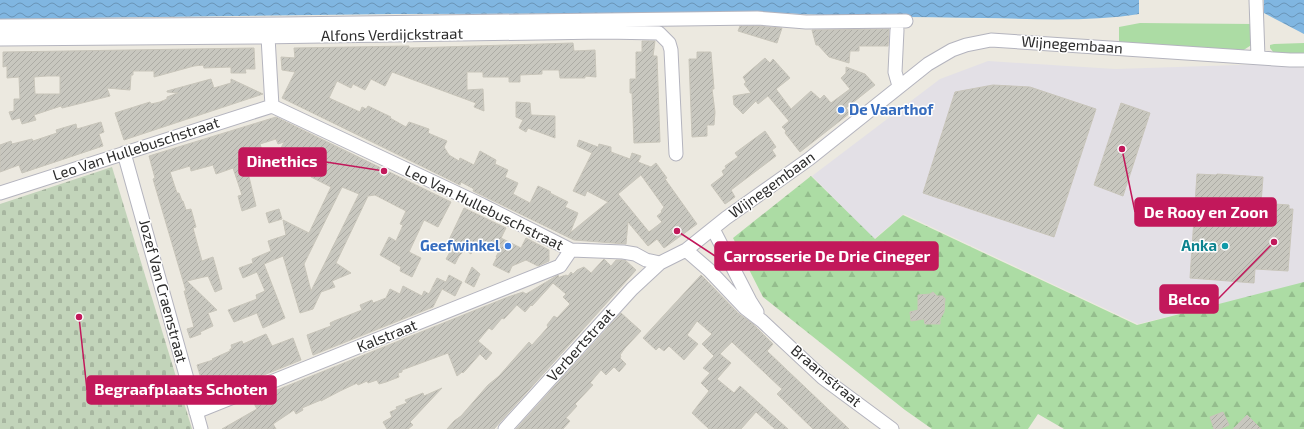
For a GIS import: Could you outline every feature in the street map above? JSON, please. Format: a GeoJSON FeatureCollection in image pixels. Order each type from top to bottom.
{"type":"FeatureCollection","features":[{"type":"Feature","properties":{"kind":"street"},"geometry":{"type":"LineString","coordinates":[[1256,0],[1258,57]]}},
{"type":"Feature","properties":{"kind":"street"},"geometry":{"type":"LineString","coordinates":[[0,26],[757,18],[806,22],[902,25],[895,72],[899,86]]}},
{"type":"Feature","properties":{"kind":"street","name":"Alfons Verdijckstraat"},"geometry":{"type":"LineString","coordinates":[[0,39],[597,32],[659,33],[669,42],[671,50],[676,154]]}},
{"type":"Feature","properties":{"kind":"street"},"geometry":{"type":"LineString","coordinates":[[268,37],[272,106]]}},
{"type":"Feature","properties":{"kind":"street","name":"Wijnegembaan"},"geometry":{"type":"LineString","coordinates":[[660,263],[686,250],[726,218],[809,159],[928,64],[952,50],[966,45],[991,40],[1304,60]]}},
{"type":"Feature","properties":{"kind":"street","name":"Leo Van Hullebuschstraat"},"geometry":{"type":"LineString","coordinates":[[0,193],[272,106],[488,208],[571,250],[623,252],[635,254],[646,260],[660,263]]}},
{"type":"Feature","properties":{"kind":"street","name":"Jozef Van Craenstraat"},"geometry":{"type":"LineString","coordinates":[[124,153],[201,429]]}},
{"type":"Feature","properties":{"kind":"street","name":"Braamstraat"},"geometry":{"type":"LineString","coordinates":[[713,229],[762,321]]}},
{"type":"Feature","properties":{"kind":"street","name":"Kalstraat"},"geometry":{"type":"LineString","coordinates":[[196,412],[560,266],[571,250]]}},
{"type":"Feature","properties":{"kind":"street","name":"Braamstraat"},"geometry":{"type":"LineString","coordinates":[[686,250],[709,270],[745,308],[762,321],[823,378],[892,429]]}},
{"type":"Feature","properties":{"kind":"street","name":"Verbertstraat"},"geometry":{"type":"LineString","coordinates":[[505,429],[632,289],[660,263]]}},
{"type":"Feature","properties":{"kind":"street"},"geometry":{"type":"LineString","coordinates":[[731,293],[742,285]]}},
{"type":"Feature","properties":{"kind":"shaded area"},"geometry":{"type":"Polygon","coordinates":[[[988,61],[1116,69],[1268,64],[1304,68],[1304,283],[1138,324],[904,214],[874,239],[812,176],[940,79],[988,61]]]}},
{"type":"Feature","properties":{"kind":"green space"},"geometry":{"type":"Polygon","coordinates":[[[1140,23],[1253,24],[1253,44],[1242,51],[1119,43],[1119,27],[1140,23]]]}},
{"type":"Feature","properties":{"kind":"green space"},"geometry":{"type":"Polygon","coordinates":[[[1304,43],[1304,53],[1274,53],[1270,48],[1270,45],[1274,44],[1304,43]]]}},
{"type":"Feature","properties":{"kind":"green space"},"geometry":{"type":"Polygon","coordinates":[[[112,167],[192,429],[0,429],[0,204],[112,167]]]}},
{"type":"Feature","properties":{"kind":"green space"},"geometry":{"type":"Polygon","coordinates":[[[811,176],[875,239],[903,215],[1137,325],[1304,282],[1304,429],[1064,429],[1038,414],[1028,429],[932,429],[905,410],[763,297],[733,238],[811,176]]]}},
{"type":"Feature","properties":{"kind":"water"},"geometry":{"type":"Polygon","coordinates":[[[0,0],[1139,0],[1139,14],[1120,17],[1062,19],[856,16],[779,13],[395,14],[0,19],[0,0]]]}},
{"type":"Feature","properties":{"kind":"water"},"geometry":{"type":"Polygon","coordinates":[[[1264,0],[1304,0],[1304,34],[1264,13],[1264,0]]]}},
{"type":"Feature","properties":{"kind":"building"},"geometry":{"type":"Polygon","coordinates":[[[740,26],[782,28],[777,43],[738,31],[740,26]]]}},
{"type":"Feature","properties":{"kind":"building"},"geometry":{"type":"Polygon","coordinates":[[[889,29],[888,46],[859,46],[859,51],[850,51],[849,63],[829,57],[818,45],[816,45],[812,30],[889,29]]]}},
{"type":"Feature","properties":{"kind":"building"},"geometry":{"type":"Polygon","coordinates":[[[642,41],[655,41],[653,56],[657,56],[660,142],[634,143],[630,79],[636,79],[636,52],[642,52],[642,41]]]}},
{"type":"Feature","properties":{"kind":"building"},"geometry":{"type":"Polygon","coordinates":[[[573,43],[574,51],[595,50],[596,77],[585,76],[585,78],[560,78],[559,70],[542,70],[542,74],[520,75],[520,82],[509,82],[509,77],[483,77],[483,72],[467,72],[467,90],[483,89],[484,111],[474,107],[476,103],[392,72],[385,86],[371,79],[365,90],[353,84],[351,88],[337,81],[329,98],[360,112],[362,107],[366,109],[368,106],[391,117],[390,118],[406,127],[409,122],[429,129],[428,133],[447,141],[444,147],[449,155],[459,161],[460,158],[474,165],[480,151],[496,160],[495,164],[508,170],[505,177],[518,183],[513,194],[530,203],[538,186],[568,202],[565,207],[578,213],[570,233],[608,202],[587,191],[585,196],[573,191],[592,153],[577,146],[579,140],[598,147],[599,144],[611,147],[611,152],[630,159],[632,153],[641,156],[638,162],[651,167],[656,163],[667,178],[665,179],[697,224],[664,248],[657,239],[648,246],[628,222],[626,244],[574,240],[473,191],[474,189],[461,182],[460,185],[282,98],[295,72],[282,70],[281,57],[295,58],[294,48],[409,46],[409,48],[573,43]],[[641,175],[618,194],[649,232],[662,222],[657,216],[662,212],[661,211],[664,207],[641,175]]]}},
{"type":"Feature","properties":{"kind":"building"},"geometry":{"type":"Polygon","coordinates":[[[254,48],[255,69],[245,69],[246,73],[231,73],[231,67],[204,68],[203,65],[154,77],[154,71],[133,71],[133,75],[131,75],[130,90],[107,88],[110,96],[62,108],[61,106],[34,115],[36,120],[22,124],[20,118],[12,120],[9,112],[14,111],[14,99],[20,99],[19,77],[7,78],[7,66],[3,67],[3,52],[254,48]],[[60,76],[34,77],[35,94],[60,94],[60,76]]]}},
{"type":"Feature","properties":{"kind":"building"},"geometry":{"type":"Polygon","coordinates":[[[697,52],[711,52],[714,89],[712,89],[715,112],[714,125],[707,125],[707,136],[692,137],[689,59],[697,59],[697,52]]]}},
{"type":"Feature","properties":{"kind":"building"},"geometry":{"type":"Polygon","coordinates":[[[765,58],[770,63],[773,59],[790,78],[776,89],[791,109],[811,91],[820,99],[824,95],[831,103],[850,89],[841,78],[846,73],[846,67],[865,74],[875,85],[846,108],[850,113],[800,152],[782,127],[789,121],[768,96],[758,104],[756,101],[743,114],[734,105],[733,96],[751,93],[744,84],[746,82],[743,77],[765,58]]]}},
{"type":"Feature","properties":{"kind":"building"},"geometry":{"type":"Polygon","coordinates":[[[211,79],[214,88],[231,83],[231,79],[263,94],[124,140],[115,113],[150,102],[151,104],[160,102],[167,99],[167,97],[178,93],[167,91],[211,79]]]}},
{"type":"Feature","properties":{"kind":"building"},"geometry":{"type":"Polygon","coordinates":[[[993,85],[1030,87],[1096,109],[1054,237],[923,193],[955,92],[993,85]]]}},
{"type":"Feature","properties":{"kind":"building"},"geometry":{"type":"Polygon","coordinates":[[[516,102],[530,103],[531,115],[555,116],[555,138],[528,128],[526,132],[519,128],[523,120],[516,117],[516,102]]]}},
{"type":"Feature","properties":{"kind":"building"},"geometry":{"type":"Polygon","coordinates":[[[1121,103],[1150,113],[1123,196],[1094,185],[1121,103]]]}},
{"type":"Feature","properties":{"kind":"building"},"geometry":{"type":"Polygon","coordinates":[[[276,117],[451,202],[438,227],[424,220],[409,252],[421,258],[412,277],[400,271],[401,267],[380,255],[389,237],[396,241],[403,225],[400,224],[406,211],[375,195],[368,196],[336,263],[351,273],[332,281],[335,287],[321,292],[313,309],[300,313],[283,256],[264,264],[285,318],[263,328],[257,313],[234,322],[228,310],[257,299],[256,295],[265,291],[257,272],[243,278],[239,268],[253,263],[252,259],[271,251],[268,241],[286,235],[283,220],[309,233],[331,187],[311,177],[312,174],[298,166],[300,162],[279,152],[284,142],[278,144],[276,139],[260,144],[262,150],[244,156],[256,206],[242,211],[238,196],[242,195],[233,168],[216,174],[213,165],[191,171],[190,166],[170,172],[177,193],[179,193],[186,210],[191,209],[196,227],[193,228],[202,261],[213,257],[222,289],[215,292],[208,276],[187,281],[217,310],[208,313],[213,326],[200,332],[201,334],[190,338],[187,329],[194,327],[184,291],[186,291],[153,179],[155,178],[149,156],[276,117]],[[342,187],[304,264],[311,291],[359,194],[342,187]]]}},
{"type":"Feature","properties":{"kind":"building"},"geometry":{"type":"Polygon","coordinates":[[[101,122],[104,132],[99,134],[103,146],[22,173],[19,165],[0,172],[0,145],[11,141],[12,144],[32,139],[33,141],[57,133],[56,130],[76,124],[77,129],[101,122]]]}},
{"type":"Feature","properties":{"kind":"building"},"geometry":{"type":"Polygon","coordinates":[[[765,131],[776,147],[772,150],[776,156],[731,190],[735,197],[725,204],[711,185],[724,175],[722,171],[726,168],[725,166],[738,157],[735,153],[765,131]]]}},
{"type":"Feature","properties":{"kind":"building","name":"Anka"},"geometry":{"type":"Polygon","coordinates":[[[1197,174],[1263,177],[1261,203],[1289,205],[1289,209],[1293,209],[1288,271],[1255,269],[1254,283],[1190,278],[1197,174]]]}},
{"type":"Feature","properties":{"kind":"building"},"geometry":{"type":"Polygon","coordinates":[[[464,208],[506,228],[501,238],[521,248],[526,238],[549,250],[549,261],[538,266],[526,260],[512,266],[509,273],[493,265],[500,249],[485,241],[482,247],[476,244],[471,254],[465,250],[459,256],[455,264],[446,259],[454,245],[448,242],[464,208]]]}},
{"type":"Feature","properties":{"kind":"building"},"geometry":{"type":"Polygon","coordinates":[[[279,209],[282,219],[269,223],[266,213],[279,209]]]}},
{"type":"Feature","properties":{"kind":"building"},"geometry":{"type":"Polygon","coordinates":[[[604,259],[611,266],[616,260],[625,260],[636,270],[494,429],[447,429],[461,416],[488,385],[499,376],[529,342],[532,345],[548,327],[547,325],[554,316],[557,318],[570,304],[563,297],[566,294],[553,283],[525,312],[517,305],[504,319],[502,318],[492,330],[489,328],[478,341],[492,353],[486,360],[480,354],[463,373],[462,372],[457,376],[448,353],[402,370],[402,372],[398,373],[399,377],[386,382],[379,384],[377,380],[368,383],[367,381],[358,385],[357,383],[321,401],[302,408],[303,410],[296,414],[294,410],[273,424],[276,429],[222,429],[257,409],[252,400],[508,297],[523,292],[526,294],[558,275],[559,276],[557,278],[566,275],[568,276],[571,272],[573,274],[577,270],[584,267],[591,273],[604,259]]]}},
{"type":"Feature","properties":{"kind":"building"},"geometry":{"type":"Polygon","coordinates":[[[472,267],[480,274],[474,287],[465,282],[472,267]]]}},
{"type":"Feature","properties":{"kind":"building"},"geometry":{"type":"Polygon","coordinates":[[[449,275],[462,282],[455,296],[442,289],[433,307],[313,355],[307,335],[331,326],[330,323],[362,310],[360,305],[372,300],[373,303],[386,298],[390,289],[400,294],[403,286],[422,296],[424,291],[429,294],[437,278],[446,282],[449,275]]]}},
{"type":"Feature","properties":{"kind":"building"},"geometry":{"type":"Polygon","coordinates":[[[701,275],[739,314],[752,323],[773,344],[767,351],[849,429],[813,429],[777,394],[782,389],[732,342],[720,354],[731,363],[717,379],[734,393],[740,386],[788,429],[775,429],[756,412],[741,429],[709,429],[692,413],[709,391],[701,383],[710,373],[703,368],[714,356],[702,344],[712,334],[697,321],[687,335],[698,344],[684,360],[669,346],[664,351],[659,347],[656,350],[643,338],[701,275]]]}},
{"type":"Feature","properties":{"kind":"building"},"geometry":{"type":"Polygon","coordinates":[[[933,292],[937,296],[943,296],[943,298],[945,298],[944,312],[940,319],[940,324],[925,324],[924,319],[911,321],[910,312],[918,310],[918,295],[930,294],[933,292]]]}},
{"type":"Feature","properties":{"kind":"building"},"geometry":{"type":"Polygon","coordinates":[[[621,313],[641,331],[620,355],[620,358],[626,364],[619,372],[614,367],[606,375],[601,370],[590,383],[593,385],[575,404],[577,406],[566,418],[570,421],[563,429],[516,429],[621,313]]]}},
{"type":"Feature","properties":{"kind":"building"},"geometry":{"type":"Polygon","coordinates":[[[266,334],[272,346],[293,338],[301,360],[207,398],[197,365],[213,360],[212,359],[230,351],[230,349],[232,349],[231,345],[242,341],[243,344],[266,334]]]}},
{"type":"Feature","properties":{"kind":"building"},"geometry":{"type":"Polygon","coordinates":[[[442,388],[410,422],[413,425],[408,429],[387,429],[383,422],[392,417],[390,412],[397,409],[396,407],[407,403],[405,400],[423,393],[424,396],[442,388]]]}},
{"type":"Feature","properties":{"kind":"building"},"geometry":{"type":"Polygon","coordinates":[[[1223,412],[1229,425],[1220,429],[1214,429],[1210,417],[1223,412]]]}},
{"type":"Feature","properties":{"kind":"building"},"geometry":{"type":"Polygon","coordinates":[[[1247,415],[1261,429],[1233,429],[1247,415]]]}},
{"type":"Feature","properties":{"kind":"place","name":"De Vaarthof"},"geometry":{"type":"Point","coordinates":[841,110]}},
{"type":"Feature","properties":{"kind":"place","name":"De Rooy en Zoon"},"geometry":{"type":"Point","coordinates":[1122,149]}},
{"type":"Feature","properties":{"kind":"place","name":"Dinethics"},"geometry":{"type":"Point","coordinates":[384,171]}},
{"type":"Feature","properties":{"kind":"place","name":"Carrosserie De Drie Cineger"},"geometry":{"type":"Point","coordinates":[677,231]}},
{"type":"Feature","properties":{"kind":"place","name":"Belco"},"geometry":{"type":"Point","coordinates":[1274,242]}},
{"type":"Feature","properties":{"kind":"place","name":"Geefwinkel"},"geometry":{"type":"Point","coordinates":[508,246]}},
{"type":"Feature","properties":{"kind":"place","name":"Anka"},"geometry":{"type":"Point","coordinates":[1225,246]}},
{"type":"Feature","properties":{"kind":"place","name":"Begraafplaats Schoten"},"geometry":{"type":"Point","coordinates":[79,317]}}]}
